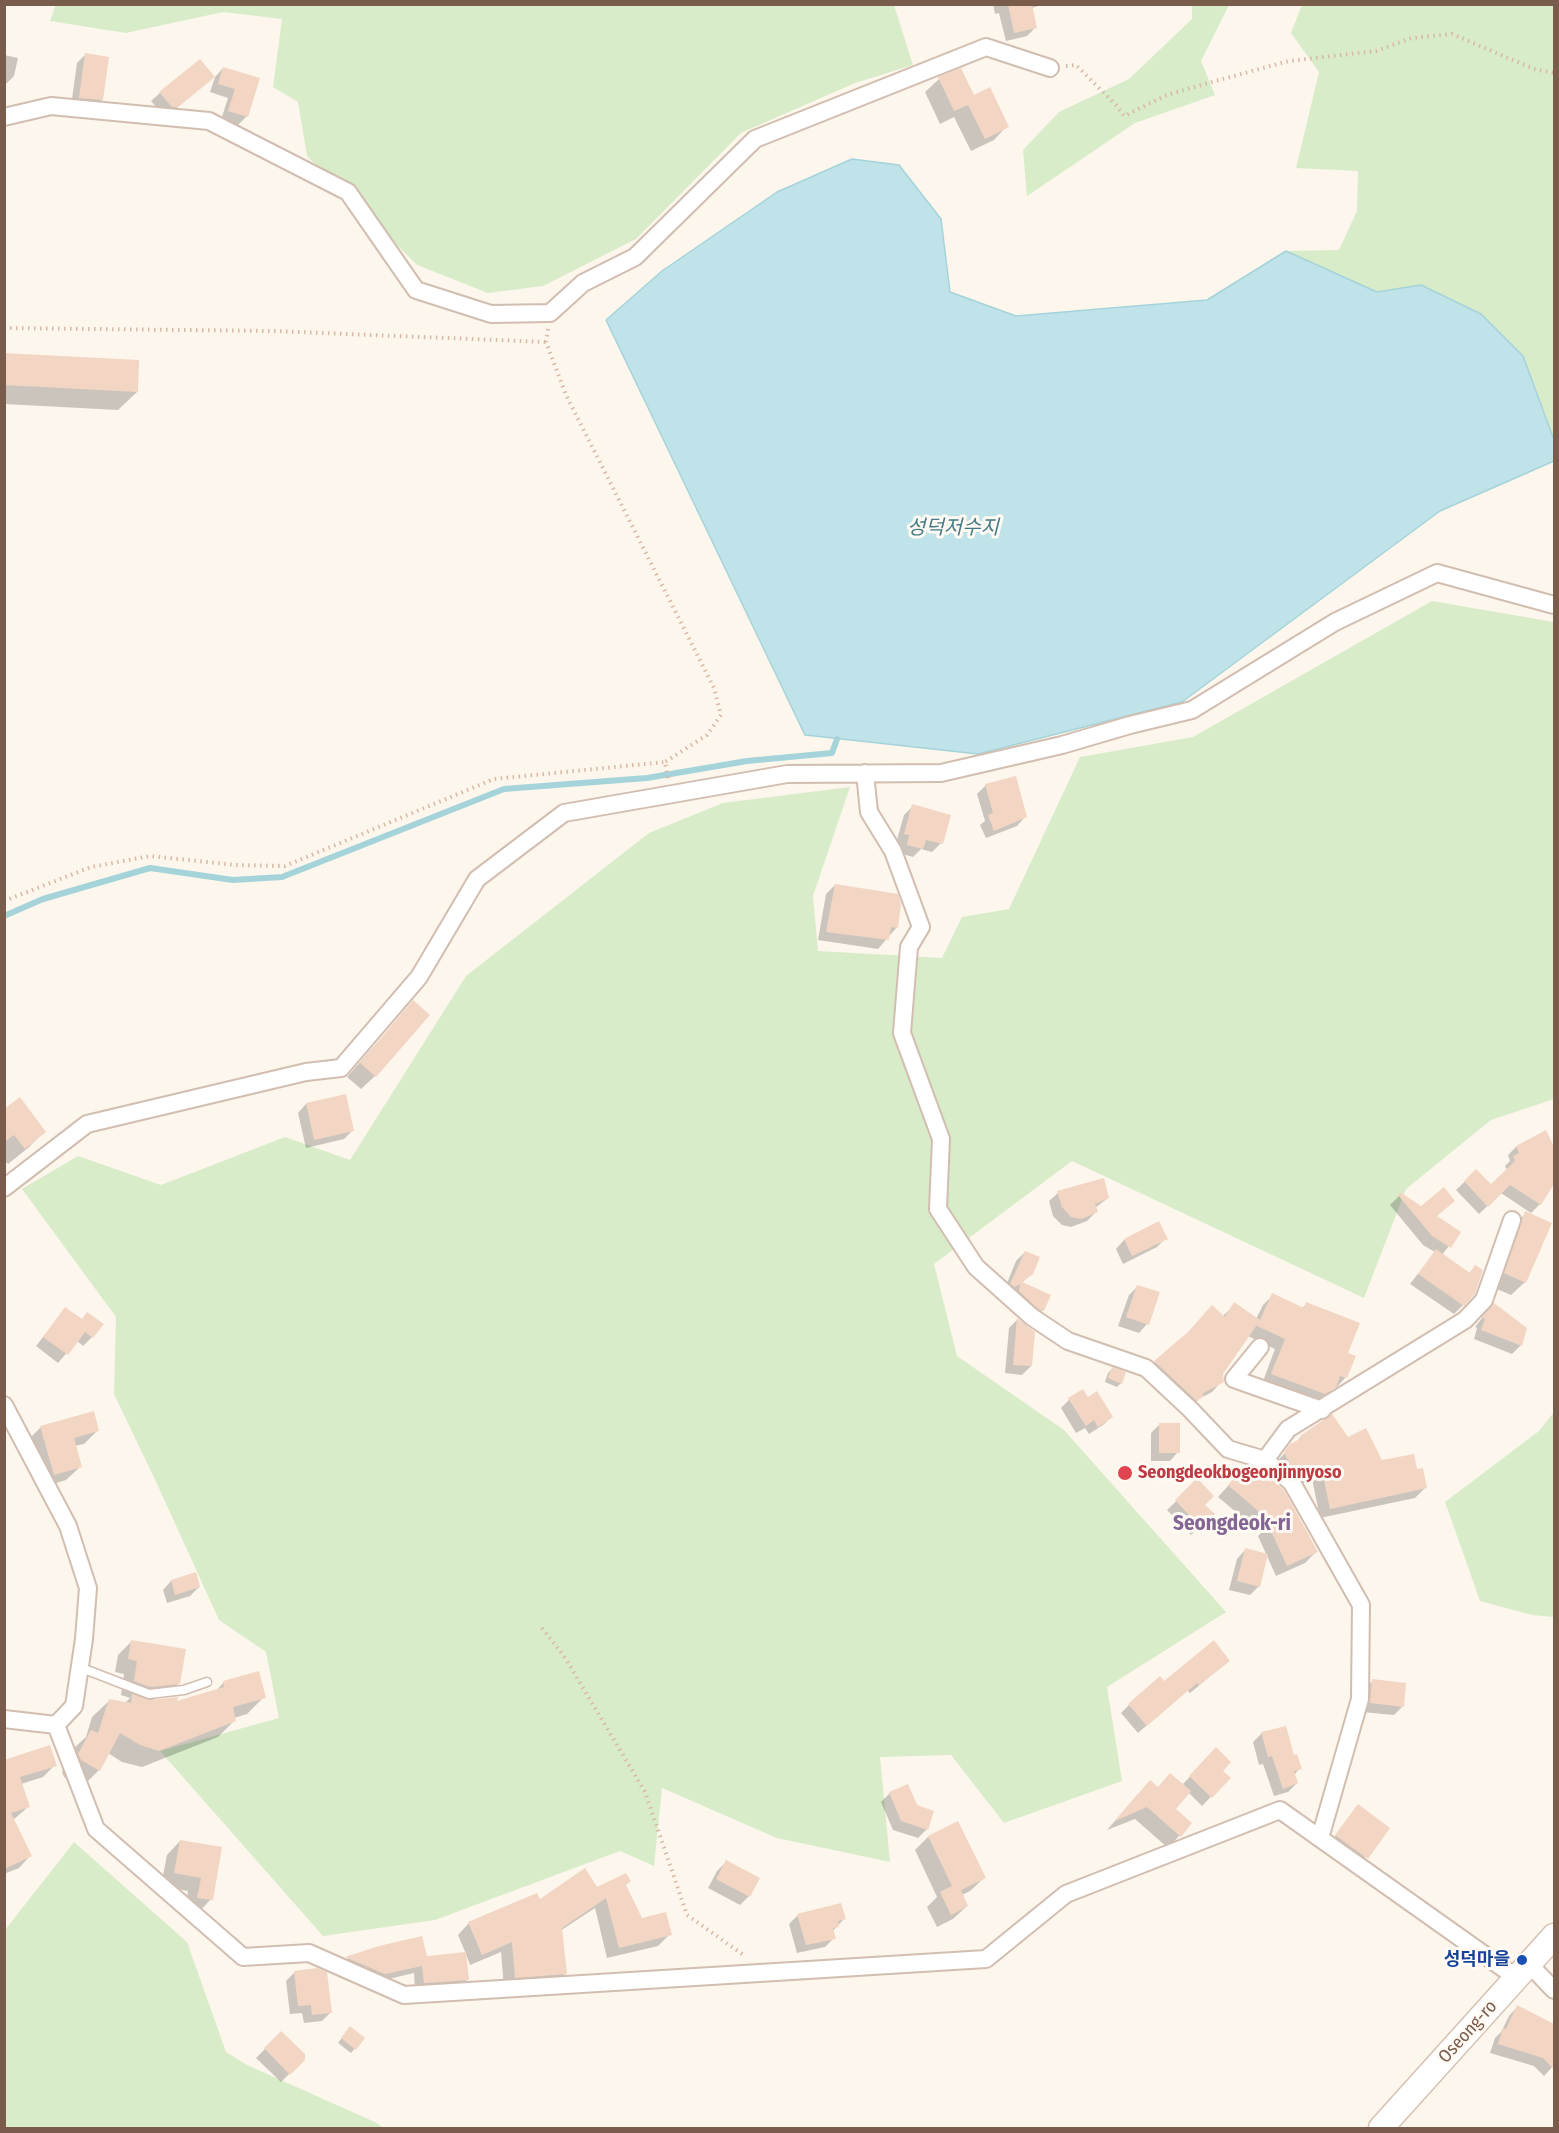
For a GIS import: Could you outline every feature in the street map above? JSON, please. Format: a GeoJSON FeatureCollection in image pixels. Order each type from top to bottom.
{"type":"FeatureCollection","features":[{"type":"Feature","properties":{"kind":"main road","name":"Oseong-ro"},"geometry":{"type":"LineString","coordinates":[[1381,2128],[1554,1936]]}},
{"type":"Feature","properties":{"kind":"street"},"geometry":{"type":"LineString","coordinates":[[4,117],[51,106],[209,121],[348,192],[416,290],[491,314],[550,313],[583,283],[635,257],[755,139],[986,47],[1050,68]]}},
{"type":"Feature","properties":{"kind":"street"},"geometry":{"type":"LineString","coordinates":[[4,1188],[87,1124],[306,1072],[341,1068],[418,977],[477,879],[564,813],[787,774],[941,773],[1062,745],[1192,710],[1335,622],[1437,573],[1554,605]]}},
{"type":"Feature","properties":{"kind":"street"},"geometry":{"type":"LineString","coordinates":[[865,773],[869,812],[893,851],[921,927],[909,947],[902,1033],[941,1139],[938,1209],[976,1267],[1032,1317],[1068,1341],[1146,1368],[1228,1449],[1265,1460],[1292,1484],[1361,1605],[1360,1699],[1320,1838]]}},
{"type":"Feature","properties":{"kind":"street"},"geometry":{"type":"LineString","coordinates":[[1265,1460],[1288,1429],[1464,1320],[1484,1300],[1512,1220]]}},
{"type":"Feature","properties":{"kind":"street"},"geometry":{"type":"LineString","coordinates":[[1260,1347],[1234,1379],[1322,1410]]}},
{"type":"Feature","properties":{"kind":"street"},"geometry":{"type":"LineString","coordinates":[[4,1405],[68,1526],[88,1588],[74,1706],[56,1725]]}},
{"type":"Feature","properties":{"kind":"street"},"geometry":{"type":"LineString","coordinates":[[4,1719],[56,1725]]}},
{"type":"Feature","properties":{"kind":"street"},"geometry":{"type":"LineString","coordinates":[[56,1725],[96,1829],[243,1957],[309,1953],[404,1995],[986,1959],[1066,1894],[1280,1810],[1554,1990]]}},
{"type":"Feature","properties":{"kind":"lane"},"geometry":{"type":"LineString","coordinates":[[80,1667],[149,1694],[184,1690],[207,1682]]}},
{"type":"Feature","properties":{"kind":"path"},"geometry":{"type":"LineString","coordinates":[[1050,68],[1076,65],[1124,116],[1167,95],[1289,61],[1376,51],[1412,38],[1452,34],[1534,69],[1554,72]]}},
{"type":"Feature","properties":{"kind":"path"},"geometry":{"type":"LineString","coordinates":[[4,901],[91,867],[150,855],[236,865],[285,866],[494,779],[666,765],[707,735],[721,715],[714,688],[566,395],[546,342],[550,313]]}},
{"type":"Feature","properties":{"kind":"path"},"geometry":{"type":"LineString","coordinates":[[4,328],[273,331],[546,342]]}},
{"type":"Feature","properties":{"kind":"path"},"geometry":{"type":"LineString","coordinates":[[666,765],[669,782]]}},
{"type":"Feature","properties":{"kind":"path"},"geometry":{"type":"LineString","coordinates":[[542,1628],[564,1656],[645,1792],[687,1915],[767,1973]]}},
{"type":"Feature","properties":{"kind":"green space"},"geometry":{"type":"Polygon","coordinates":[[[56,4],[894,5],[913,65],[855,83],[741,133],[636,239],[543,286],[488,293],[417,265],[307,156],[298,102],[273,87],[282,19],[223,12],[126,33],[50,21],[56,4]]]}},
{"type":"Feature","properties":{"kind":"green space"},"geometry":{"type":"Polygon","coordinates":[[[1192,5],[1229,5],[1201,61],[1215,95],[1135,123],[1027,196],[1023,150],[1059,112],[1129,79],[1192,19],[1192,5]]]}},
{"type":"Feature","properties":{"kind":"green space"},"geometry":{"type":"Polygon","coordinates":[[[1302,5],[1554,5],[1554,440],[1523,356],[1421,286],[1377,292],[1286,251],[1339,250],[1357,211],[1358,171],[1296,168],[1319,72],[1291,33],[1302,5]]]}},
{"type":"Feature","properties":{"kind":"green space"},"geometry":{"type":"Polygon","coordinates":[[[1432,601],[1554,622],[1554,1099],[1491,1120],[1406,1189],[1364,1298],[1072,1161],[934,1264],[957,1356],[1064,1430],[1226,1612],[1107,1687],[1122,1781],[1004,1823],[951,1755],[880,1757],[890,1862],[777,1838],[662,1788],[654,1866],[620,1851],[435,1920],[323,1936],[160,1751],[279,1718],[266,1652],[219,1620],[114,1394],[116,1317],[22,1189],[78,1156],[161,1185],[285,1137],[350,1160],[466,976],[649,833],[723,803],[850,787],[813,896],[818,951],[942,958],[962,917],[1009,909],[1080,757],[1193,737],[1432,601]]]}},
{"type":"Feature","properties":{"kind":"green space"},"geometry":{"type":"Polygon","coordinates":[[[1554,1412],[1554,1617],[1532,1615],[1480,1601],[1445,1502],[1539,1431],[1554,1412]]]}},
{"type":"Feature","properties":{"kind":"green space"},"geometry":{"type":"Polygon","coordinates":[[[74,1842],[187,1942],[226,2052],[247,2065],[377,2123],[383,2128],[5,2128],[5,1930],[74,1842]]]}},
{"type":"Feature","properties":{"kind":"water","name":"성덕저수지"},"geometry":{"type":"Polygon","coordinates":[[[852,159],[899,165],[941,219],[950,292],[1016,316],[1207,300],[1286,251],[1377,292],[1421,285],[1481,314],[1523,356],[1554,440],[1554,461],[1440,511],[1182,702],[978,754],[805,735],[606,320],[662,271],[777,192],[852,159]]]}},
{"type":"Feature","properties":{"kind":"building"},"geometry":{"type":"Polygon","coordinates":[[[1008,4],[1032,4],[1037,28],[1014,33],[1008,4]]]}},
{"type":"Feature","properties":{"kind":"building"},"geometry":{"type":"Polygon","coordinates":[[[85,53],[109,57],[103,100],[79,98],[85,53]]]}},
{"type":"Feature","properties":{"kind":"building"},"geometry":{"type":"Polygon","coordinates":[[[200,59],[215,77],[178,107],[172,107],[159,92],[200,59]]]}},
{"type":"Feature","properties":{"kind":"building"},"geometry":{"type":"Polygon","coordinates":[[[223,67],[260,78],[248,117],[228,111],[235,89],[218,84],[223,67]]]}},
{"type":"Feature","properties":{"kind":"building"},"geometry":{"type":"Polygon","coordinates":[[[961,68],[974,95],[990,87],[1009,127],[985,139],[968,105],[954,111],[938,77],[961,68]]]}},
{"type":"Feature","properties":{"kind":"building"},"geometry":{"type":"Polygon","coordinates":[[[4,353],[139,360],[138,392],[4,385],[4,353]]]}},
{"type":"Feature","properties":{"kind":"building"},"geometry":{"type":"Polygon","coordinates":[[[1016,776],[1027,817],[994,831],[988,815],[993,813],[985,784],[1016,776]]]}},
{"type":"Feature","properties":{"kind":"building"},"geometry":{"type":"Polygon","coordinates":[[[912,804],[951,815],[943,844],[926,840],[923,849],[907,845],[909,835],[904,834],[912,804]]]}},
{"type":"Feature","properties":{"kind":"building"},"geometry":{"type":"Polygon","coordinates":[[[835,884],[898,894],[901,904],[898,928],[891,927],[889,940],[826,932],[835,884]]]}},
{"type":"Feature","properties":{"kind":"building"},"geometry":{"type":"Polygon","coordinates":[[[413,1000],[430,1015],[376,1077],[360,1063],[413,1000]]]}},
{"type":"Feature","properties":{"kind":"building"},"geometry":{"type":"Polygon","coordinates":[[[346,1094],[354,1131],[314,1140],[306,1103],[346,1094]]]}},
{"type":"Feature","properties":{"kind":"building"},"geometry":{"type":"Polygon","coordinates":[[[20,1097],[46,1132],[25,1149],[14,1135],[4,1142],[4,1109],[20,1097]]]}},
{"type":"Feature","properties":{"kind":"building"},"geometry":{"type":"Polygon","coordinates":[[[1546,1130],[1554,1147],[1554,1184],[1541,1205],[1510,1185],[1488,1207],[1464,1181],[1476,1169],[1491,1184],[1515,1161],[1513,1156],[1519,1153],[1516,1146],[1546,1130]]]}},
{"type":"Feature","properties":{"kind":"building"},"geometry":{"type":"Polygon","coordinates":[[[1104,1178],[1109,1198],[1095,1204],[1098,1212],[1081,1219],[1071,1217],[1062,1207],[1057,1191],[1104,1178]]]}},
{"type":"Feature","properties":{"kind":"building"},"geometry":{"type":"Polygon","coordinates":[[[1444,1187],[1455,1201],[1437,1216],[1461,1232],[1451,1248],[1432,1236],[1398,1195],[1400,1192],[1421,1206],[1444,1187]]]}},
{"type":"Feature","properties":{"kind":"building"},"geometry":{"type":"Polygon","coordinates":[[[1525,1211],[1552,1223],[1526,1283],[1504,1273],[1525,1211]]]}},
{"type":"Feature","properties":{"kind":"building"},"geometry":{"type":"Polygon","coordinates":[[[1159,1221],[1168,1239],[1132,1256],[1124,1239],[1159,1221]]]}},
{"type":"Feature","properties":{"kind":"building"},"geometry":{"type":"Polygon","coordinates":[[[1436,1249],[1470,1273],[1475,1265],[1483,1270],[1475,1294],[1464,1306],[1418,1274],[1436,1249]]]}},
{"type":"Feature","properties":{"kind":"building"},"geometry":{"type":"Polygon","coordinates":[[[1025,1251],[1040,1257],[1033,1274],[1022,1282],[1051,1295],[1044,1311],[1038,1309],[1019,1291],[1020,1284],[1015,1287],[1010,1284],[1025,1251]]]}},
{"type":"Feature","properties":{"kind":"building"},"geometry":{"type":"Polygon","coordinates":[[[1137,1285],[1160,1292],[1149,1325],[1126,1317],[1137,1285]]]}},
{"type":"Feature","properties":{"kind":"building"},"geometry":{"type":"Polygon","coordinates":[[[1272,1293],[1304,1308],[1306,1302],[1360,1323],[1348,1353],[1356,1356],[1347,1378],[1340,1376],[1336,1387],[1325,1394],[1271,1374],[1285,1339],[1257,1326],[1259,1322],[1223,1374],[1224,1382],[1202,1394],[1204,1396],[1197,1401],[1154,1361],[1188,1332],[1212,1305],[1225,1317],[1234,1302],[1260,1320],[1272,1293]]]}},
{"type":"Feature","properties":{"kind":"building"},"geometry":{"type":"Polygon","coordinates":[[[1494,1303],[1527,1328],[1522,1346],[1481,1330],[1485,1319],[1482,1317],[1494,1303]]]}},
{"type":"Feature","properties":{"kind":"building"},"geometry":{"type":"Polygon","coordinates":[[[65,1307],[82,1319],[87,1312],[104,1324],[93,1338],[85,1332],[68,1355],[43,1337],[65,1307]]]}},
{"type":"Feature","properties":{"kind":"building"},"geometry":{"type":"Polygon","coordinates":[[[1017,1318],[1035,1332],[1032,1366],[1013,1365],[1017,1318]]]}},
{"type":"Feature","properties":{"kind":"building"},"geometry":{"type":"Polygon","coordinates":[[[1112,1367],[1126,1372],[1122,1384],[1108,1378],[1112,1367]]]}},
{"type":"Feature","properties":{"kind":"building"},"geometry":{"type":"Polygon","coordinates":[[[1083,1389],[1088,1397],[1097,1391],[1113,1417],[1098,1427],[1094,1420],[1086,1426],[1068,1398],[1083,1389]]]}},
{"type":"Feature","properties":{"kind":"building"},"geometry":{"type":"Polygon","coordinates":[[[94,1411],[99,1431],[74,1438],[82,1467],[54,1475],[40,1426],[94,1411]]]}},
{"type":"Feature","properties":{"kind":"building"},"geometry":{"type":"Polygon","coordinates":[[[1332,1414],[1348,1437],[1366,1428],[1382,1460],[1414,1454],[1417,1469],[1423,1468],[1427,1488],[1330,1509],[1322,1470],[1302,1480],[1293,1470],[1284,1452],[1290,1444],[1302,1438],[1300,1436],[1332,1414]]]}},
{"type":"Feature","properties":{"kind":"building"},"geometry":{"type":"Polygon","coordinates":[[[1159,1423],[1180,1423],[1180,1453],[1159,1453],[1159,1423]]]}},
{"type":"Feature","properties":{"kind":"building"},"geometry":{"type":"Polygon","coordinates":[[[1253,1467],[1260,1469],[1284,1490],[1318,1552],[1287,1566],[1268,1524],[1271,1522],[1228,1485],[1237,1474],[1243,1479],[1253,1467]]]}},
{"type":"Feature","properties":{"kind":"building"},"geometry":{"type":"Polygon","coordinates":[[[1197,1478],[1214,1496],[1205,1505],[1215,1514],[1201,1528],[1175,1500],[1197,1478]]]}},
{"type":"Feature","properties":{"kind":"building"},"geometry":{"type":"Polygon","coordinates":[[[1245,1548],[1268,1554],[1260,1587],[1237,1581],[1245,1548]]]}},
{"type":"Feature","properties":{"kind":"building"},"geometry":{"type":"Polygon","coordinates":[[[196,1572],[200,1587],[175,1595],[171,1580],[196,1572]]]}},
{"type":"Feature","properties":{"kind":"building"},"geometry":{"type":"Polygon","coordinates":[[[131,1640],[186,1649],[180,1684],[150,1687],[134,1681],[137,1661],[128,1659],[131,1640]]]}},
{"type":"Feature","properties":{"kind":"building"},"geometry":{"type":"Polygon","coordinates":[[[1214,1640],[1230,1661],[1199,1685],[1197,1683],[1147,1726],[1128,1704],[1160,1676],[1164,1681],[1214,1640]]]}},
{"type":"Feature","properties":{"kind":"building"},"geometry":{"type":"Polygon","coordinates":[[[259,1671],[266,1698],[233,1707],[236,1721],[159,1751],[140,1745],[120,1733],[100,1771],[81,1760],[78,1754],[91,1730],[98,1733],[109,1699],[131,1703],[132,1694],[149,1700],[178,1697],[177,1701],[224,1687],[223,1681],[259,1671]]]}},
{"type":"Feature","properties":{"kind":"building"},"geometry":{"type":"Polygon","coordinates":[[[1372,1679],[1406,1683],[1404,1707],[1370,1703],[1372,1679]]]}},
{"type":"Feature","properties":{"kind":"building"},"geometry":{"type":"Polygon","coordinates":[[[1286,1726],[1294,1755],[1297,1754],[1302,1769],[1294,1771],[1298,1783],[1283,1789],[1272,1756],[1268,1757],[1261,1732],[1286,1726]]]}},
{"type":"Feature","properties":{"kind":"building"},"geometry":{"type":"Polygon","coordinates":[[[50,1745],[57,1766],[20,1777],[30,1807],[11,1813],[32,1856],[4,1869],[4,1760],[50,1745]]]}},
{"type":"Feature","properties":{"kind":"building"},"geometry":{"type":"Polygon","coordinates":[[[1216,1747],[1231,1762],[1223,1771],[1231,1778],[1212,1798],[1189,1776],[1216,1747]]]}},
{"type":"Feature","properties":{"kind":"building"},"geometry":{"type":"Polygon","coordinates":[[[1170,1773],[1191,1791],[1176,1809],[1192,1823],[1181,1837],[1147,1807],[1115,1821],[1150,1780],[1158,1787],[1170,1773]]]}},
{"type":"Feature","properties":{"kind":"building"},"geometry":{"type":"Polygon","coordinates":[[[908,1784],[917,1805],[934,1811],[928,1830],[901,1821],[889,1792],[908,1784]]]}},
{"type":"Feature","properties":{"kind":"building"},"geometry":{"type":"Polygon","coordinates":[[[1358,1804],[1390,1828],[1368,1859],[1335,1835],[1358,1804]]]}},
{"type":"Feature","properties":{"kind":"building"},"geometry":{"type":"Polygon","coordinates":[[[958,1821],[986,1878],[961,1890],[968,1906],[951,1915],[940,1892],[952,1886],[928,1836],[958,1821]]]}},
{"type":"Feature","properties":{"kind":"building"},"geometry":{"type":"Polygon","coordinates":[[[180,1840],[222,1847],[213,1900],[197,1898],[201,1878],[174,1873],[180,1840]]]}},
{"type":"Feature","properties":{"kind":"building"},"geometry":{"type":"Polygon","coordinates":[[[726,1860],[760,1878],[750,1897],[716,1879],[726,1860]]]}},
{"type":"Feature","properties":{"kind":"building"},"geometry":{"type":"Polygon","coordinates":[[[585,1868],[597,1887],[626,1873],[631,1881],[626,1885],[642,1918],[666,1912],[672,1935],[619,1948],[606,1898],[562,1928],[567,1974],[515,1978],[512,1942],[482,1955],[468,1922],[537,1893],[540,1899],[585,1868]]]}},
{"type":"Feature","properties":{"kind":"building"},"geometry":{"type":"Polygon","coordinates":[[[841,1903],[846,1919],[838,1921],[839,1927],[833,1928],[836,1939],[806,1945],[797,1914],[841,1903]]]}},
{"type":"Feature","properties":{"kind":"building"},"geometry":{"type":"Polygon","coordinates":[[[422,1936],[427,1956],[466,1952],[469,1980],[424,1983],[422,1966],[385,1974],[345,1957],[379,1946],[422,1936]]]}},
{"type":"Feature","properties":{"kind":"building"},"geometry":{"type":"Polygon","coordinates":[[[317,1968],[327,1972],[332,2013],[312,2015],[311,2005],[298,2006],[294,1971],[317,1968]]]}},
{"type":"Feature","properties":{"kind":"building"},"geometry":{"type":"Polygon","coordinates":[[[1517,2005],[1554,2024],[1554,2069],[1543,2058],[1498,2044],[1503,2028],[1506,2029],[1517,2005]]]}},
{"type":"Feature","properties":{"kind":"building"},"geometry":{"type":"Polygon","coordinates":[[[350,2026],[365,2038],[356,2050],[341,2038],[350,2026]]]}},
{"type":"Feature","properties":{"kind":"building"},"geometry":{"type":"Polygon","coordinates":[[[281,2031],[305,2054],[305,2060],[290,2075],[264,2048],[281,2031]]]}},
{"type":"Feature","properties":{"kind":"waterway"},"geometry":{"type":"LineString","coordinates":[[4,916],[43,899],[150,868],[233,880],[282,877],[504,789],[647,778],[747,761],[832,753],[837,739]]}},
{"type":"Feature","properties":{"kind":"place","name":"Seongdeokbogeonjinnyoso"},"geometry":{"type":"Point","coordinates":[1125,1473]}},
{"type":"Feature","properties":{"kind":"place","name":"성덕마을"},"geometry":{"type":"Point","coordinates":[1522,1960]}},
{"type":"Feature","properties":{"kind":"district","name":"Seongdeok-ri"},"geometry":{"type":"Point","coordinates":[1232,1524]}}]}
